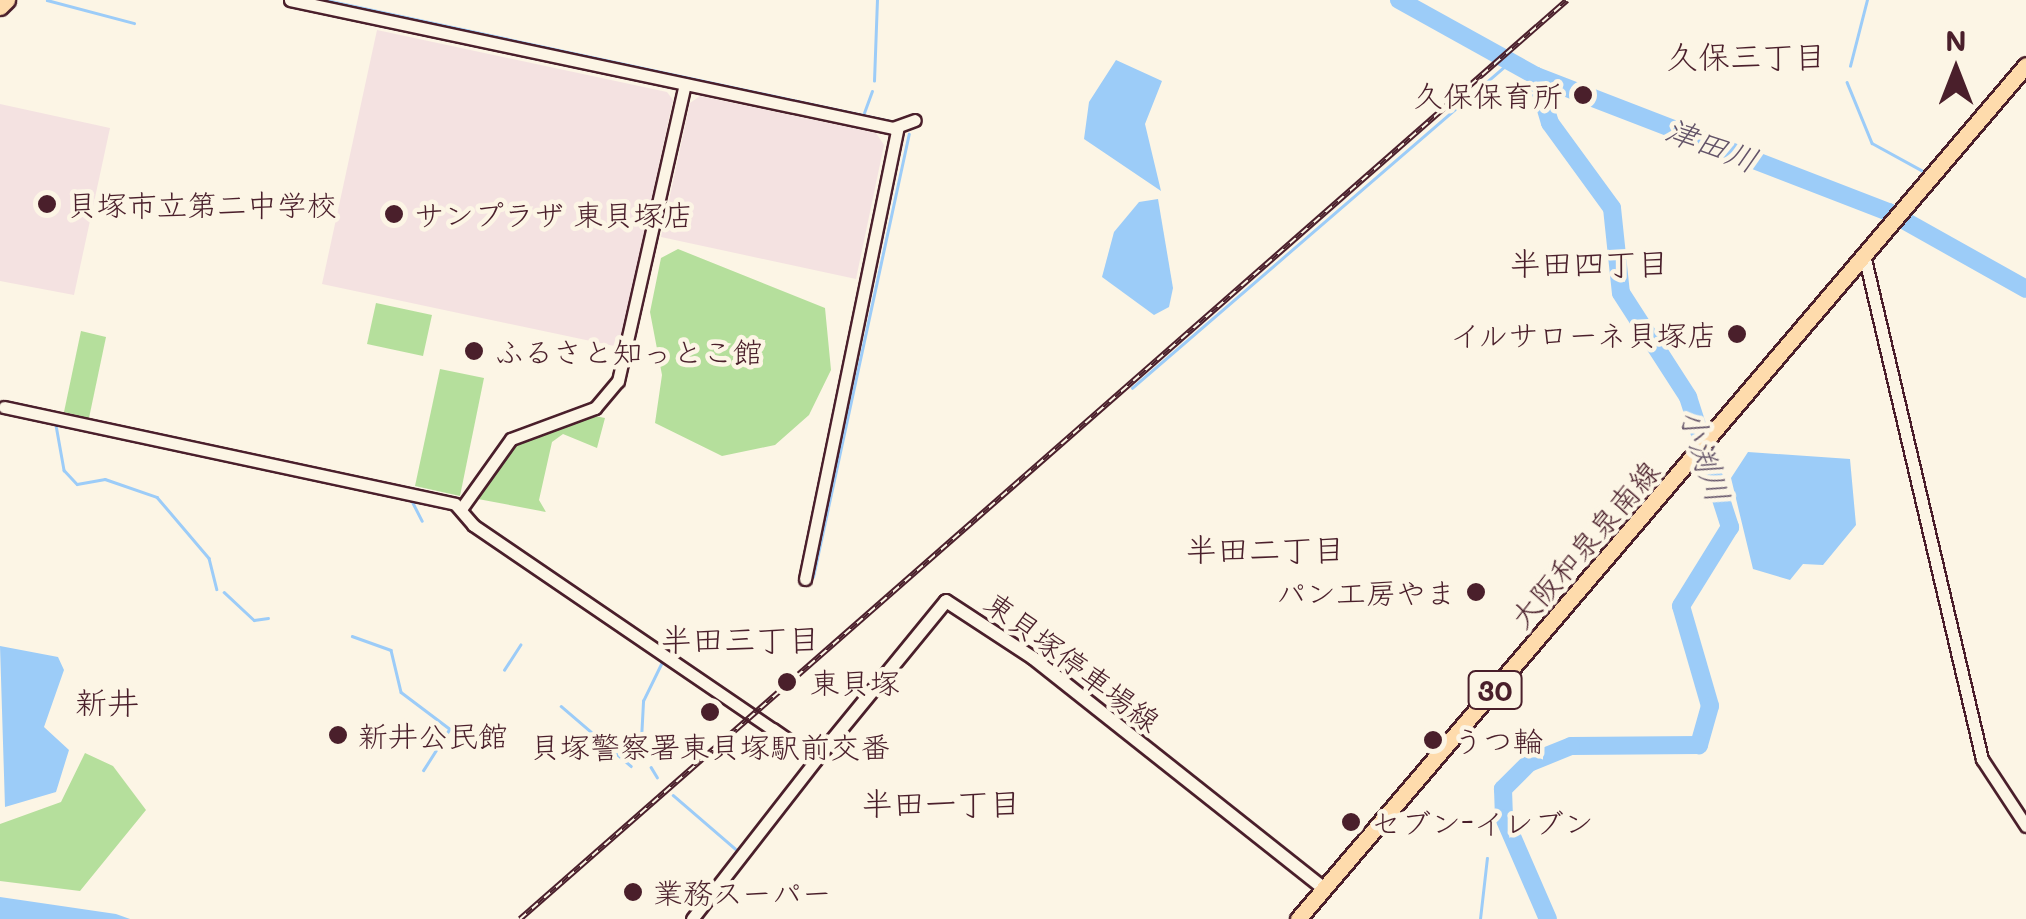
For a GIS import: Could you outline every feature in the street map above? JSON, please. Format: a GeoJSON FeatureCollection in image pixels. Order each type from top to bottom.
{"type":"FeatureCollection","features":[{"type":"Feature","properties":{"kind":"main road"},"geometry":{"type":"LineString","coordinates":[[0,7],[8,0]]}},
{"type":"Feature","properties":{"kind":"main road","name":"大阪和泉泉南線"},"geometry":{"type":"LineString","coordinates":[[1298,919],[1865,259],[2026,65]]}},
{"type":"Feature","properties":{"kind":"main road","name":"東貝塚停車場線"},"geometry":{"type":"LineString","coordinates":[[816,760],[946,601],[1033,658],[1324,889]]}},
{"type":"Feature","properties":{"kind":"main road"},"geometry":{"type":"LineString","coordinates":[[773,730],[816,760]]}},
{"type":"Feature","properties":{"kind":"street"},"geometry":{"type":"LineString","coordinates":[[290,0],[898,127],[915,120]]}},
{"type":"Feature","properties":{"kind":"street"},"geometry":{"type":"LineString","coordinates":[[462,508],[511,439],[595,408],[618,381],[685,84]]}},
{"type":"Feature","properties":{"kind":"street"},"geometry":{"type":"LineString","coordinates":[[804,579],[898,127]]}},
{"type":"Feature","properties":{"kind":"street"},"geometry":{"type":"LineString","coordinates":[[1865,259],[1982,759],[2026,826]]}},
{"type":"Feature","properties":{"kind":"street"},"geometry":{"type":"LineString","coordinates":[[4,407],[462,508],[473,525],[773,730]]}},
{"type":"Feature","properties":{"kind":"street"},"geometry":{"type":"LineString","coordinates":[[692,919],[816,760]]}},
{"type":"Feature","properties":{"kind":"shaded area"},"geometry":{"type":"Polygon","coordinates":[[[377,30],[667,92],[673,100],[619,347],[322,284],[377,30]]]}},
{"type":"Feature","properties":{"kind":"shaded area"},"geometry":{"type":"Polygon","coordinates":[[[700,96],[876,133],[884,145],[856,279],[661,237],[690,103],[700,96]]]}},
{"type":"Feature","properties":{"kind":"shaded area","name":"貝塚市立第二中学校"},"geometry":{"type":"Polygon","coordinates":[[[0,104],[110,128],[74,295],[0,281],[0,104]]]}},
{"type":"Feature","properties":{"kind":"green space"},"geometry":{"type":"Polygon","coordinates":[[[678,249],[825,308],[831,370],[809,415],[775,445],[722,456],[655,423],[662,375],[650,312],[661,258],[678,249]]]}},
{"type":"Feature","properties":{"kind":"green space"},"geometry":{"type":"Polygon","coordinates":[[[376,303],[432,315],[423,356],[367,344],[376,303]]]}},
{"type":"Feature","properties":{"kind":"green space"},"geometry":{"type":"Polygon","coordinates":[[[81,331],[106,337],[89,418],[64,412],[81,331]]]}},
{"type":"Feature","properties":{"kind":"green space"},"geometry":{"type":"Polygon","coordinates":[[[440,369],[484,378],[460,496],[415,486],[440,369]]]}},
{"type":"Feature","properties":{"kind":"green space"},"geometry":{"type":"Polygon","coordinates":[[[595,416],[605,418],[597,448],[563,434],[552,442],[539,500],[546,512],[478,499],[517,441],[595,416]]]}},
{"type":"Feature","properties":{"kind":"green space"},"geometry":{"type":"Polygon","coordinates":[[[85,753],[113,766],[146,810],[80,891],[0,881],[0,824],[61,802],[85,753]]]}},
{"type":"Feature","properties":{"kind":"water"},"geometry":{"type":"Polygon","coordinates":[[[1116,60],[1162,81],[1145,124],[1161,191],[1084,139],[1089,102],[1116,60]]]}},
{"type":"Feature","properties":{"kind":"water"},"geometry":{"type":"Polygon","coordinates":[[[1158,199],[1173,288],[1169,307],[1154,315],[1102,277],[1114,232],[1139,202],[1158,199]]]}},
{"type":"Feature","properties":{"kind":"water"},"geometry":{"type":"Polygon","coordinates":[[[1748,452],[1850,459],[1856,525],[1823,565],[1803,564],[1790,580],[1753,569],[1731,478],[1748,452]]]}},
{"type":"Feature","properties":{"kind":"water"},"geometry":{"type":"Polygon","coordinates":[[[0,646],[58,657],[64,670],[44,727],[69,750],[56,792],[5,807],[0,646]]]}},
{"type":"Feature","properties":{"kind":"water"},"geometry":{"type":"Polygon","coordinates":[[[0,897],[116,914],[130,919],[0,919],[0,897]]]}},
{"type":"Feature","properties":{"kind":"waterway"},"geometry":{"type":"LineString","coordinates":[[47,0],[134,23]]}},
{"type":"Feature","properties":{"kind":"waterway"},"geometry":{"type":"LineString","coordinates":[[326,0],[891,121]]}},
{"type":"Feature","properties":{"kind":"waterway"},"geometry":{"type":"LineString","coordinates":[[874,81],[877,0]]}},
{"type":"Feature","properties":{"kind":"waterway","name":"津田川"},"geometry":{"type":"LineString","coordinates":[[1399,0],[1536,76],[1889,212],[2026,289]]}},
{"type":"Feature","properties":{"kind":"waterway"},"geometry":{"type":"LineString","coordinates":[[1850,66],[1867,0]]}},
{"type":"Feature","properties":{"kind":"waterway"},"geometry":{"type":"LineString","coordinates":[[1132,388],[1508,63]]}},
{"type":"Feature","properties":{"kind":"waterway","name":"小渕川"},"geometry":{"type":"LineString","coordinates":[[1536,76],[1550,123],[1612,208],[1621,293],[1688,397],[1730,527],[1681,606],[1710,706],[1699,745],[1571,746],[1529,763],[1503,789],[1504,818],[1548,919]]}},
{"type":"Feature","properties":{"kind":"waterway"},"geometry":{"type":"LineString","coordinates":[[1847,82],[1872,143],[1923,171]]}},
{"type":"Feature","properties":{"kind":"waterway"},"geometry":{"type":"LineString","coordinates":[[864,113],[872,91]]}},
{"type":"Feature","properties":{"kind":"waterway"},"geometry":{"type":"LineString","coordinates":[[813,577],[909,134]]}},
{"type":"Feature","properties":{"kind":"waterway"},"geometry":{"type":"LineString","coordinates":[[56,425],[64,470],[77,484],[105,479],[157,497],[209,558],[217,589]]}},
{"type":"Feature","properties":{"kind":"waterway"},"geometry":{"type":"LineString","coordinates":[[412,501],[422,521]]}},
{"type":"Feature","properties":{"kind":"waterway"},"geometry":{"type":"LineString","coordinates":[[224,592],[254,620],[268,618]]}},
{"type":"Feature","properties":{"kind":"waterway"},"geometry":{"type":"LineString","coordinates":[[352,636],[391,650],[401,692],[450,729],[424,770]]}},
{"type":"Feature","properties":{"kind":"waterway"},"geometry":{"type":"LineString","coordinates":[[504,670],[520,645]]}},
{"type":"Feature","properties":{"kind":"waterway"},"geometry":{"type":"LineString","coordinates":[[641,740],[643,701],[662,662]]}},
{"type":"Feature","properties":{"kind":"waterway"},"geometry":{"type":"LineString","coordinates":[[561,706],[631,766]]}},
{"type":"Feature","properties":{"kind":"waterway"},"geometry":{"type":"LineString","coordinates":[[651,767],[657,777]]}},
{"type":"Feature","properties":{"kind":"waterway"},"geometry":{"type":"LineString","coordinates":[[673,795],[737,850]]}},
{"type":"Feature","properties":{"kind":"waterway"},"geometry":{"type":"LineString","coordinates":[[1480,919],[1487,858]]}},
{"type":"Feature","properties":{"kind":"railway"},"geometry":{"type":"LineString","coordinates":[[520,919],[1567,0]]}},
{"type":"Feature","properties":{"kind":"place","name":"久保保育所"},"geometry":{"type":"Point","coordinates":[1583,95]}},
{"type":"Feature","properties":{"kind":"place","name":"貝塚市立第二中学校"},"geometry":{"type":"Point","coordinates":[47,204]}},
{"type":"Feature","properties":{"kind":"place","name":"サンプラザ 東貝塚店"},"geometry":{"type":"Point","coordinates":[394,214]}},
{"type":"Feature","properties":{"kind":"place","name":"イルサローネ貝塚店"},"geometry":{"type":"Point","coordinates":[1737,334]}},
{"type":"Feature","properties":{"kind":"place","name":"ふるさと知っとこ館"},"geometry":{"type":"Point","coordinates":[474,351]}},
{"type":"Feature","properties":{"kind":"place","name":"パン工房やま"},"geometry":{"type":"Point","coordinates":[1476,592]}},
{"type":"Feature","properties":{"kind":"place","name":"東貝塚"},"geometry":{"type":"Point","coordinates":[787,682]}},
{"type":"Feature","properties":{"kind":"place","name":"貝塚警察署東貝塚駅前交番"},"geometry":{"type":"Point","coordinates":[710,712]}},
{"type":"Feature","properties":{"kind":"place","name":"新井公民館"},"geometry":{"type":"Point","coordinates":[338,735]}},
{"type":"Feature","properties":{"kind":"place","name":"うつ輪"},"geometry":{"type":"Point","coordinates":[1433,740]}},
{"type":"Feature","properties":{"kind":"place","name":"セブン-イレブン"},"geometry":{"type":"Point","coordinates":[1351,822]}},
{"type":"Feature","properties":{"kind":"place","name":"業務スーパー"},"geometry":{"type":"Point","coordinates":[633,892]}},
{"type":"Feature","properties":{"kind":"district","name":"久保三丁目"},"geometry":{"type":"Point","coordinates":[1746,55]}},
{"type":"Feature","properties":{"kind":"district","name":"半田四丁目"},"geometry":{"type":"Point","coordinates":[1589,262]}},
{"type":"Feature","properties":{"kind":"district","name":"半田二丁目"},"geometry":{"type":"Point","coordinates":[1265,548]}},
{"type":"Feature","properties":{"kind":"district","name":"半田三丁目"},"geometry":{"type":"Point","coordinates":[740,638]}},
{"type":"Feature","properties":{"kind":"district","name":"新井"},"geometry":{"type":"Point","coordinates":[107,701]}},
{"type":"Feature","properties":{"kind":"district","name":"半田一丁目"},"geometry":{"type":"Point","coordinates":[941,802]}}]}
